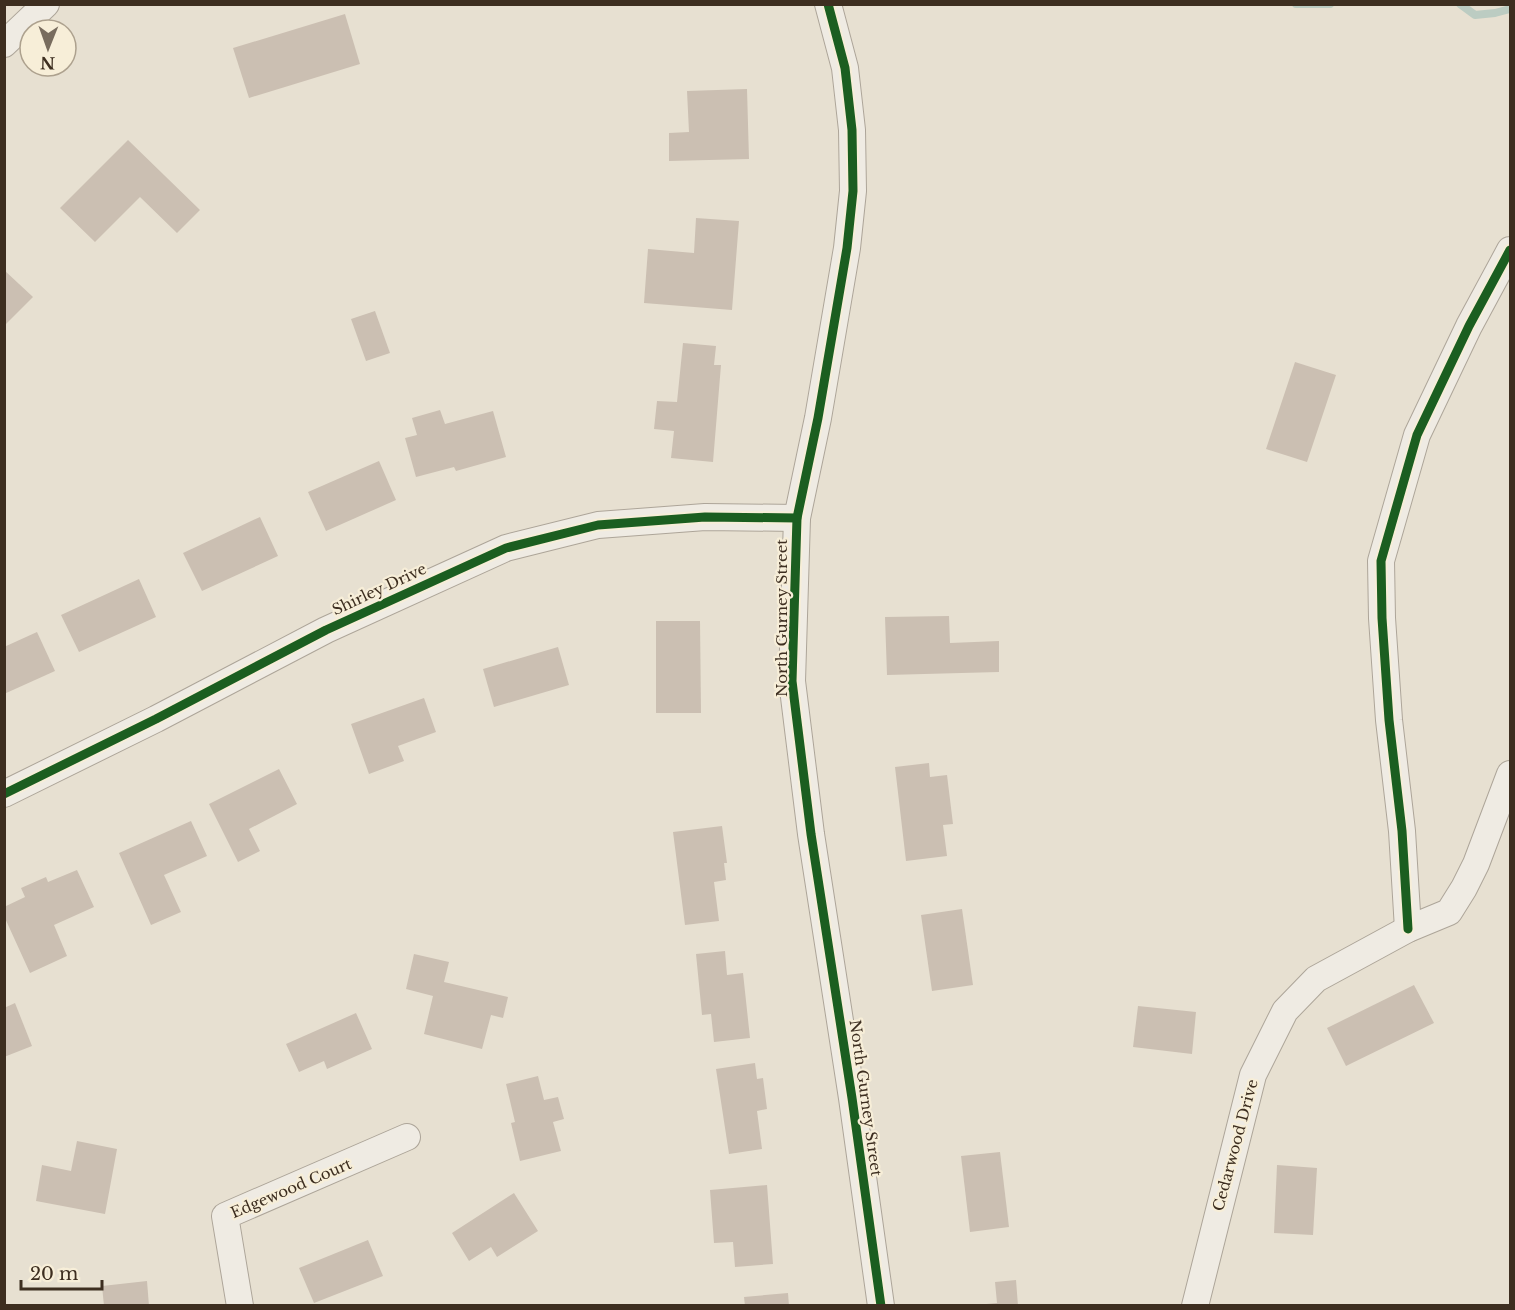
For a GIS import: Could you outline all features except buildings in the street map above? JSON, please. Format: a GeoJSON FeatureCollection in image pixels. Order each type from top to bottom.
{"type":"FeatureCollection","features":[{"type":"Feature","properties":{"kind":"street"},"geometry":{"type":"LineString","coordinates":[[4,44],[45,4]]}},
{"type":"Feature","properties":{"kind":"street","name":"North Gurney Street"},"geometry":{"type":"LineString","coordinates":[[828,4],[845,68],[852,130],[853,191],[847,248],[818,418],[797,518],[792,681],[811,834],[881,1305]]}},
{"type":"Feature","properties":{"kind":"street"},"geometry":{"type":"LineString","coordinates":[[1408,929],[1402,831],[1389,720],[1382,618],[1381,561],[1417,435],[1469,326],[1510,250]]}},
{"type":"Feature","properties":{"kind":"street","name":"Shirley Drive"},"geometry":{"type":"LineString","coordinates":[[4,794],[156,720],[326,630],[506,548],[598,525],[705,517],[797,518]]}},
{"type":"Feature","properties":{"kind":"street","name":"Cedarwood Drive"},"geometry":{"type":"LineString","coordinates":[[1195,1305],[1253,1075],[1285,1011],[1316,979],[1408,929],[1449,912],[1476,864],[1510,774]]}},
{"type":"Feature","properties":{"kind":"street","name":"Edgewood Court"},"geometry":{"type":"LineString","coordinates":[[240,1305],[225,1216],[407,1137]]}},
{"type":"Feature","properties":{"kind":"waterway"},"geometry":{"type":"LineString","coordinates":[[1296,4],[1330,4]]}},
{"type":"Feature","properties":{"kind":"waterway"},"geometry":{"type":"LineString","coordinates":[[1460,4],[1475,15],[1510,9]]}},
{"type":"Feature","properties":{"kind":"cycle path"},"geometry":{"type":"LineString","coordinates":[[828,4],[845,68],[852,130],[853,191],[847,248],[818,418],[797,518],[792,681],[811,834],[852,1098],[881,1306]]}},
{"type":"Feature","properties":{"kind":"cycle path"},"geometry":{"type":"LineString","coordinates":[[1408,929],[1402,831],[1389,720],[1382,618],[1381,561],[1417,435],[1469,326],[1510,250]]}},
{"type":"Feature","properties":{"kind":"cycle path"},"geometry":{"type":"LineString","coordinates":[[4,794],[156,719],[326,630],[506,548],[598,525],[705,517],[797,518]]}}]}
